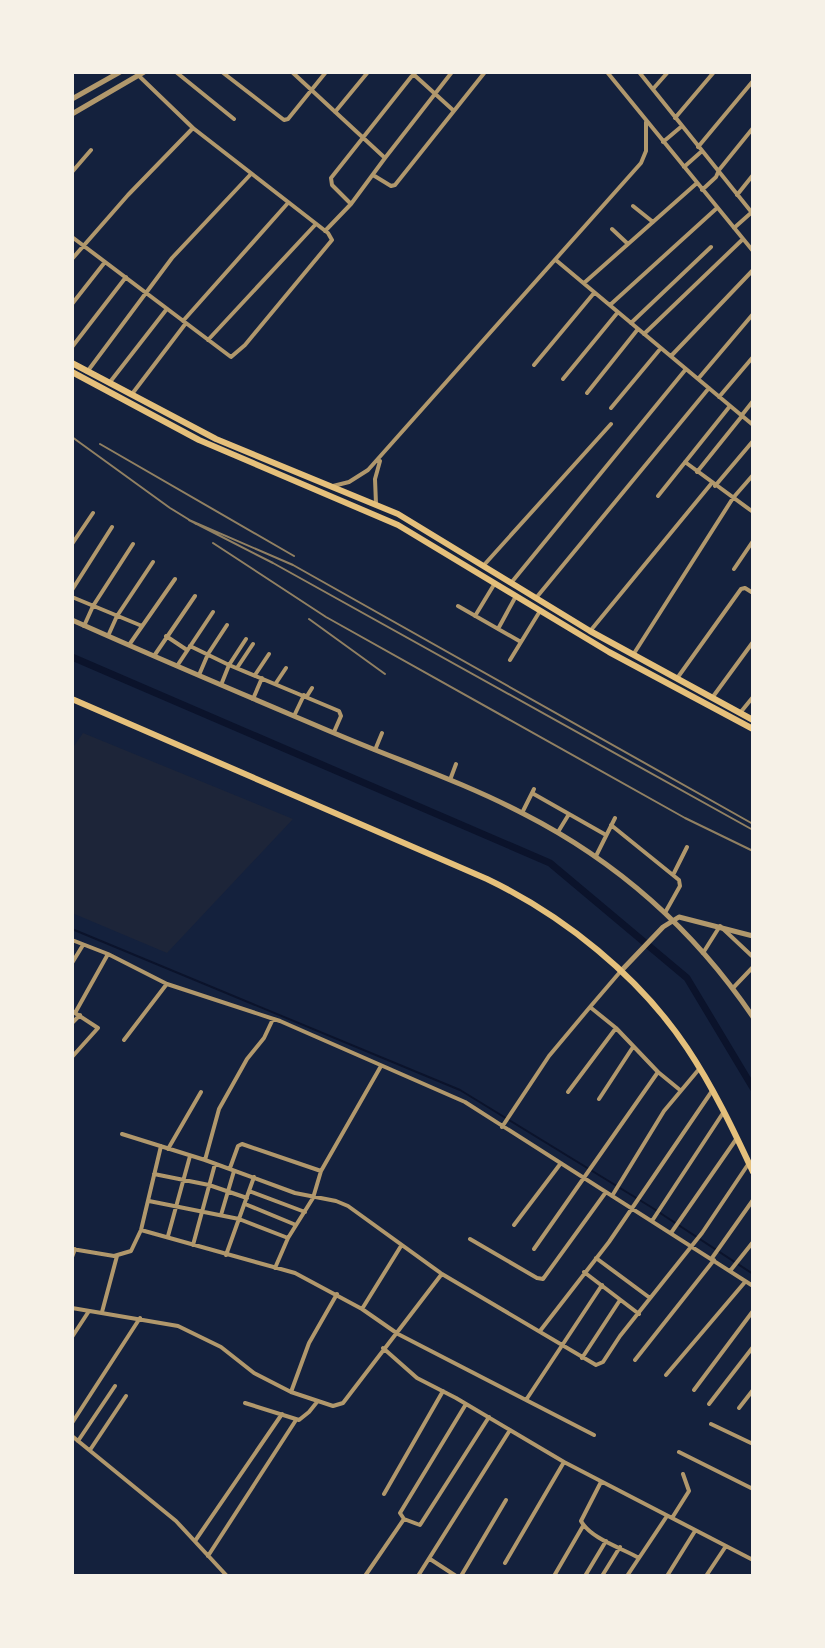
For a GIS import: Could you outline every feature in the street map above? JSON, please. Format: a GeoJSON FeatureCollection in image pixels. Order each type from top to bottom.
{"type":"FeatureCollection","features":[{"type":"Feature","properties":{"kind":"main road"},"geometry":{"type":"LineString","coordinates":[[72,363],[86,375],[199,440],[411,532],[717,712],[753,729]]}},
{"type":"Feature","properties":{"kind":"main road"},"geometry":{"type":"LineString","coordinates":[[72,373],[86,375]]}},
{"type":"Feature","properties":{"kind":"main road"},"geometry":{"type":"LineString","coordinates":[[95,380],[108,383],[216,439],[376,504],[414,523],[590,631],[753,720]]}},
{"type":"Feature","properties":{"kind":"main road"},"geometry":{"type":"LineString","coordinates":[[372,513],[376,504]]}},
{"type":"Feature","properties":{"kind":"main road"},"geometry":{"type":"LineString","coordinates":[[72,699],[503,887],[562,924],[621,971],[664,1016],[713,1089],[753,1172]]}},
{"type":"Feature","properties":{"kind":"main road"},"geometry":{"type":"LineString","coordinates":[[717,712],[723,704]]}},
{"type":"Feature","properties":{"kind":"street"},"geometry":{"type":"LineString","coordinates":[[72,99],[119,72]]}},
{"type":"Feature","properties":{"kind":"street"},"geometry":{"type":"LineString","coordinates":[[176,72],[234,119]]}},
{"type":"Feature","properties":{"kind":"street"},"geometry":{"type":"LineString","coordinates":[[222,72],[284,120],[326,72]]}},
{"type":"Feature","properties":{"kind":"street"},"geometry":{"type":"LineString","coordinates":[[292,72],[385,158]]}},
{"type":"Feature","properties":{"kind":"street"},"geometry":{"type":"LineString","coordinates":[[335,112],[368,72]]}},
{"type":"Feature","properties":{"kind":"street"},"geometry":{"type":"LineString","coordinates":[[325,231],[351,204],[452,72]]}},
{"type":"Feature","properties":{"kind":"street"},"geometry":{"type":"LineString","coordinates":[[373,175],[391,186],[395,185],[485,72]]}},
{"type":"Feature","properties":{"kind":"street"},"geometry":{"type":"LineString","coordinates":[[607,72],[753,251]]}},
{"type":"Feature","properties":{"kind":"street"},"geometry":{"type":"LineString","coordinates":[[639,72],[753,213],[734,228]]}},
{"type":"Feature","properties":{"kind":"street"},"geometry":{"type":"LineString","coordinates":[[653,89],[668,72]]}},
{"type":"Feature","properties":{"kind":"street"},"geometry":{"type":"LineString","coordinates":[[675,118],[714,72]]}},
{"type":"Feature","properties":{"kind":"street"},"geometry":{"type":"LineString","coordinates":[[351,204],[330,181],[413,73],[454,111]]}},
{"type":"Feature","properties":{"kind":"street"},"geometry":{"type":"LineString","coordinates":[[72,114],[141,74],[193,128],[325,231],[331,236],[331,243],[237,355],[228,357],[72,237]]}},
{"type":"Feature","properties":{"kind":"street"},"geometry":{"type":"LineString","coordinates":[[684,167],[753,81]]}},
{"type":"Feature","properties":{"kind":"street"},"geometry":{"type":"LineString","coordinates":[[333,486],[362,474],[383,455],[557,261],[641,163],[646,151],[646,122]]}},
{"type":"Feature","properties":{"kind":"street"},"geometry":{"type":"LineString","coordinates":[[663,142],[682,126]]}},
{"type":"Feature","properties":{"kind":"street"},"geometry":{"type":"LineString","coordinates":[[72,259],[144,177],[193,128]]}},
{"type":"Feature","properties":{"kind":"street"},"geometry":{"type":"LineString","coordinates":[[702,190],[716,177],[753,128]]}},
{"type":"Feature","properties":{"kind":"street"},"geometry":{"type":"LineString","coordinates":[[72,172],[91,150]]}},
{"type":"Feature","properties":{"kind":"street"},"geometry":{"type":"LineString","coordinates":[[86,375],[172,258],[250,175]]}},
{"type":"Feature","properties":{"kind":"street"},"geometry":{"type":"LineString","coordinates":[[737,195],[753,175]]}},
{"type":"Feature","properties":{"kind":"street"},"geometry":{"type":"LineString","coordinates":[[584,283],[697,183]]}},
{"type":"Feature","properties":{"kind":"street"},"geometry":{"type":"LineString","coordinates":[[131,396],[184,322],[287,204]]}},
{"type":"Feature","properties":{"kind":"street"},"geometry":{"type":"LineString","coordinates":[[633,206],[653,222]]}},
{"type":"Feature","properties":{"kind":"street"},"geometry":{"type":"LineString","coordinates":[[610,305],[717,208]]}},
{"type":"Feature","properties":{"kind":"street"},"geometry":{"type":"LineString","coordinates":[[208,340],[315,225]]}},
{"type":"Feature","properties":{"kind":"street"},"geometry":{"type":"LineString","coordinates":[[612,229],[628,244]]}},
{"type":"Feature","properties":{"kind":"street"},"geometry":{"type":"LineString","coordinates":[[644,334],[743,239]]}},
{"type":"Feature","properties":{"kind":"street"},"geometry":{"type":"LineString","coordinates":[[631,323],[711,247]]}},
{"type":"Feature","properties":{"kind":"street"},"geometry":{"type":"LineString","coordinates":[[72,304],[106,261]]}},
{"type":"Feature","properties":{"kind":"street"},"geometry":{"type":"LineString","coordinates":[[557,261],[753,425]]}},
{"type":"Feature","properties":{"kind":"street"},"geometry":{"type":"LineString","coordinates":[[671,356],[753,270]]}},
{"type":"Feature","properties":{"kind":"street"},"geometry":{"type":"LineString","coordinates":[[72,347],[126,277]]}},
{"type":"Feature","properties":{"kind":"street"},"geometry":{"type":"LineString","coordinates":[[534,365],[595,292]]}},
{"type":"Feature","properties":{"kind":"street"},"geometry":{"type":"LineString","coordinates":[[108,383],[167,309]]}},
{"type":"Feature","properties":{"kind":"street"},"geometry":{"type":"LineString","coordinates":[[563,379],[618,312]]}},
{"type":"Feature","properties":{"kind":"street"},"geometry":{"type":"LineString","coordinates":[[698,379],[753,314]]}},
{"type":"Feature","properties":{"kind":"street"},"geometry":{"type":"LineString","coordinates":[[587,393],[638,329]]}},
{"type":"Feature","properties":{"kind":"street"},"geometry":{"type":"LineString","coordinates":[[611,408],[661,348]]}},
{"type":"Feature","properties":{"kind":"street"},"geometry":{"type":"LineString","coordinates":[[719,397],[753,357]]}},
{"type":"Feature","properties":{"kind":"street"},"geometry":{"type":"LineString","coordinates":[[511,583],[686,369]]}},
{"type":"Feature","properties":{"kind":"street"},"geometry":{"type":"LineString","coordinates":[[536,598],[709,388]]}},
{"type":"Feature","properties":{"kind":"street"},"geometry":{"type":"LineString","coordinates":[[697,472],[753,401]]}},
{"type":"Feature","properties":{"kind":"street"},"geometry":{"type":"LineString","coordinates":[[658,496],[730,406]]}},
{"type":"Feature","properties":{"kind":"street"},"geometry":{"type":"LineString","coordinates":[[484,566],[611,424]]}},
{"type":"Feature","properties":{"kind":"street"},"geometry":{"type":"LineString","coordinates":[[590,631],[753,441]]}},
{"type":"Feature","properties":{"kind":"street"},"geometry":{"type":"LineString","coordinates":[[376,504],[375,479],[383,455]]}},
{"type":"Feature","properties":{"kind":"street"},"geometry":{"type":"LineString","coordinates":[[685,462],[753,512]]}},
{"type":"Feature","properties":{"kind":"street"},"geometry":{"type":"LineString","coordinates":[[633,655],[733,498],[753,475]]}},
{"type":"Feature","properties":{"kind":"street"},"geometry":{"type":"LineString","coordinates":[[72,544],[93,513]]}},
{"type":"Feature","properties":{"kind":"street"},"geometry":{"type":"LineString","coordinates":[[72,590],[112,527]]}},
{"type":"Feature","properties":{"kind":"street"},"geometry":{"type":"LineString","coordinates":[[734,569],[753,541]]}},
{"type":"Feature","properties":{"kind":"street"},"geometry":{"type":"LineString","coordinates":[[84,626],[93,606],[133,544]]}},
{"type":"Feature","properties":{"kind":"street"},"geometry":{"type":"LineString","coordinates":[[108,636],[117,616],[153,562]]}},
{"type":"Feature","properties":{"kind":"street"},"geometry":{"type":"LineString","coordinates":[[129,645],[175,579]]}},
{"type":"Feature","properties":{"kind":"street"},"geometry":{"type":"LineString","coordinates":[[475,616],[495,583]]}},
{"type":"Feature","properties":{"kind":"street"},"geometry":{"type":"LineString","coordinates":[[676,679],[741,589],[753,593]]}},
{"type":"Feature","properties":{"kind":"street"},"geometry":{"type":"LineString","coordinates":[[154,656],[195,596]]}},
{"type":"Feature","properties":{"kind":"street"},"geometry":{"type":"LineString","coordinates":[[498,629],[516,596]]}},
{"type":"Feature","properties":{"kind":"street"},"geometry":{"type":"LineString","coordinates":[[72,597],[142,626]]}},
{"type":"Feature","properties":{"kind":"street"},"geometry":{"type":"LineString","coordinates":[[458,606],[521,642]]}},
{"type":"Feature","properties":{"kind":"street"},"geometry":{"type":"LineString","coordinates":[[510,660],[540,610]]}},
{"type":"Feature","properties":{"kind":"street"},"geometry":{"type":"LineString","coordinates":[[177,666],[213,612]]}},
{"type":"Feature","properties":{"kind":"street"},"geometry":{"type":"LineString","coordinates":[[72,620],[450,780],[558,832],[596,856],[666,911],[753,1017]]}},
{"type":"Feature","properties":{"kind":"street"},"geometry":{"type":"LineString","coordinates":[[199,675],[208,654],[227,625]]}},
{"type":"Feature","properties":{"kind":"street"},"geometry":{"type":"LineString","coordinates":[[166,636],[341,713],[334,733]]}},
{"type":"Feature","properties":{"kind":"street"},"geometry":{"type":"LineString","coordinates":[[221,685],[229,665],[246,639]]}},
{"type":"Feature","properties":{"kind":"street"},"geometry":{"type":"LineString","coordinates":[[712,698],[753,642]]}},
{"type":"Feature","properties":{"kind":"street"},"geometry":{"type":"LineString","coordinates":[[237,668],[253,644]]}},
{"type":"Feature","properties":{"kind":"street"},"geometry":{"type":"LineString","coordinates":[[255,675],[269,654]]}},
{"type":"Feature","properties":{"kind":"street"},"geometry":{"type":"LineString","coordinates":[[276,683],[286,668]]}},
{"type":"Feature","properties":{"kind":"street"},"geometry":{"type":"LineString","coordinates":[[253,699],[262,678]]}},
{"type":"Feature","properties":{"kind":"street"},"geometry":{"type":"LineString","coordinates":[[294,716],[312,688]]}},
{"type":"Feature","properties":{"kind":"street"},"geometry":{"type":"LineString","coordinates":[[740,713],[753,697]]}},
{"type":"Feature","properties":{"kind":"street"},"geometry":{"type":"LineString","coordinates":[[375,750],[382,733]]}},
{"type":"Feature","properties":{"kind":"street"},"geometry":{"type":"LineString","coordinates":[[450,780],[456,764]]}},
{"type":"Feature","properties":{"kind":"street"},"geometry":{"type":"LineString","coordinates":[[522,813],[533,791],[606,835]]}},
{"type":"Feature","properties":{"kind":"street"},"geometry":{"type":"LineString","coordinates":[[558,832],[569,814]]}},
{"type":"Feature","properties":{"kind":"street"},"geometry":{"type":"LineString","coordinates":[[596,856],[615,818]]}},
{"type":"Feature","properties":{"kind":"street"},"geometry":{"type":"LineString","coordinates":[[611,825],[680,884],[666,911]]}},
{"type":"Feature","properties":{"kind":"street"},"geometry":{"type":"LineString","coordinates":[[673,875],[687,847]]}},
{"type":"Feature","properties":{"kind":"street"},"geometry":{"type":"LineString","coordinates":[[502,1127],[549,1056],[631,959],[663,927],[674,919],[686,918],[753,936]]}},
{"type":"Feature","properties":{"kind":"street"},"geometry":{"type":"LineString","coordinates":[[703,953],[720,926]]}},
{"type":"Feature","properties":{"kind":"street"},"geometry":{"type":"LineString","coordinates":[[720,926],[753,957]]}},
{"type":"Feature","properties":{"kind":"street"},"geometry":{"type":"LineString","coordinates":[[72,940],[108,954],[167,984],[273,1019],[465,1102],[753,1286]]}},
{"type":"Feature","properties":{"kind":"street"},"geometry":{"type":"LineString","coordinates":[[72,963],[83,944]]}},
{"type":"Feature","properties":{"kind":"street"},"geometry":{"type":"LineString","coordinates":[[72,1023],[108,954]]}},
{"type":"Feature","properties":{"kind":"street"},"geometry":{"type":"LineString","coordinates":[[733,989],[753,967]]}},
{"type":"Feature","properties":{"kind":"street"},"geometry":{"type":"LineString","coordinates":[[124,1040],[167,984]]}},
{"type":"Feature","properties":{"kind":"street"},"geometry":{"type":"LineString","coordinates":[[590,1007],[680,1090]]}},
{"type":"Feature","properties":{"kind":"street"},"geometry":{"type":"LineString","coordinates":[[72,1057],[98,1028],[76,1013]]}},
{"type":"Feature","properties":{"kind":"street"},"geometry":{"type":"LineString","coordinates":[[205,1160],[219,1109],[273,1019]]}},
{"type":"Feature","properties":{"kind":"street"},"geometry":{"type":"LineString","coordinates":[[568,1092],[616,1028]]}},
{"type":"Feature","properties":{"kind":"street"},"geometry":{"type":"LineString","coordinates":[[599,1099],[633,1047]]}},
{"type":"Feature","properties":{"kind":"street"},"geometry":{"type":"LineString","coordinates":[[275,1268],[288,1238],[313,1198],[321,1171],[381,1066]]}},
{"type":"Feature","properties":{"kind":"street"},"geometry":{"type":"LineString","coordinates":[[612,1196],[664,1111],[700,1068]]}},
{"type":"Feature","properties":{"kind":"street"},"geometry":{"type":"LineString","coordinates":[[534,1249],[658,1072]]}},
{"type":"Feature","properties":{"kind":"street"},"geometry":{"type":"LineString","coordinates":[[540,1331],[632,1209],[713,1089]]}},
{"type":"Feature","properties":{"kind":"street"},"geometry":{"type":"LineString","coordinates":[[168,1149],[201,1092]]}},
{"type":"Feature","properties":{"kind":"street"},"geometry":{"type":"LineString","coordinates":[[652,1221],[724,1111]]}},
{"type":"Feature","properties":{"kind":"street"},"geometry":{"type":"LineString","coordinates":[[122,1134],[313,1198],[348,1206],[442,1274],[596,1365],[603,1362],[692,1246],[749,1163]]}},
{"type":"Feature","properties":{"kind":"street"},"geometry":{"type":"LineString","coordinates":[[671,1233],[737,1138]]}},
{"type":"Feature","properties":{"kind":"street"},"geometry":{"type":"LineString","coordinates":[[221,1215],[238,1146],[244,1144],[321,1171]]}},
{"type":"Feature","properties":{"kind":"street"},"geometry":{"type":"LineString","coordinates":[[72,1257],[73,1249],[117,1256],[131,1251],[141,1230],[161,1146]]}},
{"type":"Feature","properties":{"kind":"street"},"geometry":{"type":"LineString","coordinates":[[168,1236],[190,1156]]}},
{"type":"Feature","properties":{"kind":"street"},"geometry":{"type":"LineString","coordinates":[[514,1225],[561,1163]]}},
{"type":"Feature","properties":{"kind":"street"},"geometry":{"type":"LineString","coordinates":[[193,1245],[215,1164]]}},
{"type":"Feature","properties":{"kind":"street"},"geometry":{"type":"LineString","coordinates":[[154,1174],[228,1191],[296,1225]]}},
{"type":"Feature","properties":{"kind":"street"},"geometry":{"type":"LineString","coordinates":[[226,1255],[254,1177]]}},
{"type":"Feature","properties":{"kind":"street"},"geometry":{"type":"LineString","coordinates":[[249,1191],[305,1212]]}},
{"type":"Feature","properties":{"kind":"street"},"geometry":{"type":"LineString","coordinates":[[470,1239],[543,1279],[606,1192]]}},
{"type":"Feature","properties":{"kind":"street"},"geometry":{"type":"LineString","coordinates":[[635,1360],[713,1259],[753,1200]]}},
{"type":"Feature","properties":{"kind":"street"},"geometry":{"type":"LineString","coordinates":[[149,1201],[239,1219],[288,1238]]}},
{"type":"Feature","properties":{"kind":"street"},"geometry":{"type":"LineString","coordinates":[[141,1230],[295,1273],[337,1294],[398,1334],[594,1435]]}},
{"type":"Feature","properties":{"kind":"street"},"geometry":{"type":"LineString","coordinates":[[730,1271],[753,1242]]}},
{"type":"Feature","properties":{"kind":"street"},"geometry":{"type":"LineString","coordinates":[[362,1309],[401,1246]]}},
{"type":"Feature","properties":{"kind":"street"},"geometry":{"type":"LineString","coordinates":[[102,1312],[117,1256]]}},
{"type":"Feature","properties":{"kind":"street"},"geometry":{"type":"LineString","coordinates":[[596,1258],[650,1298]]}},
{"type":"Feature","properties":{"kind":"street"},"geometry":{"type":"LineString","coordinates":[[584,1272],[639,1314]]}},
{"type":"Feature","properties":{"kind":"street"},"geometry":{"type":"LineString","coordinates":[[72,1308],[178,1326],[212,1342],[254,1373],[291,1392],[333,1406],[343,1403],[442,1274]]}},
{"type":"Feature","properties":{"kind":"street"},"geometry":{"type":"LineString","coordinates":[[666,1375],[745,1282]]}},
{"type":"Feature","properties":{"kind":"street"},"geometry":{"type":"LineString","coordinates":[[526,1401],[602,1285]]}},
{"type":"Feature","properties":{"kind":"street"},"geometry":{"type":"LineString","coordinates":[[291,1392],[309,1343],[337,1294]]}},
{"type":"Feature","properties":{"kind":"street"},"geometry":{"type":"LineString","coordinates":[[582,1358],[620,1300]]}},
{"type":"Feature","properties":{"kind":"street"},"geometry":{"type":"LineString","coordinates":[[72,1337],[89,1311]]}},
{"type":"Feature","properties":{"kind":"street"},"geometry":{"type":"LineString","coordinates":[[694,1390],[753,1311]]}},
{"type":"Feature","properties":{"kind":"street"},"geometry":{"type":"LineString","coordinates":[[72,1423],[140,1318]]}},
{"type":"Feature","properties":{"kind":"street"},"geometry":{"type":"LineString","coordinates":[[709,1404],[753,1347]]}},
{"type":"Feature","properties":{"kind":"street"},"geometry":{"type":"LineString","coordinates":[[383,1348],[411,1374],[564,1462],[753,1560]]}},
{"type":"Feature","properties":{"kind":"street"},"geometry":{"type":"LineString","coordinates":[[78,1441],[115,1386]]}},
{"type":"Feature","properties":{"kind":"street"},"geometry":{"type":"LineString","coordinates":[[739,1408],[753,1390]]}},
{"type":"Feature","properties":{"kind":"street"},"geometry":{"type":"LineString","coordinates":[[384,1494],[443,1391]]}},
{"type":"Feature","properties":{"kind":"street"},"geometry":{"type":"LineString","coordinates":[[90,1450],[126,1396]]}},
{"type":"Feature","properties":{"kind":"street"},"geometry":{"type":"LineString","coordinates":[[245,1403],[296,1420],[304,1418],[317,1402]]}},
{"type":"Feature","properties":{"kind":"street"},"geometry":{"type":"LineString","coordinates":[[466,1404],[400,1513],[404,1519],[420,1525],[489,1417]]}},
{"type":"Feature","properties":{"kind":"street"},"geometry":{"type":"LineString","coordinates":[[195,1541],[282,1414]]}},
{"type":"Feature","properties":{"kind":"street"},"geometry":{"type":"LineString","coordinates":[[207,1557],[296,1420]]}},
{"type":"Feature","properties":{"kind":"street"},"geometry":{"type":"LineString","coordinates":[[711,1424],[753,1444]]}},
{"type":"Feature","properties":{"kind":"street"},"geometry":{"type":"LineString","coordinates":[[418,1576],[510,1430]]}},
{"type":"Feature","properties":{"kind":"street"},"geometry":{"type":"LineString","coordinates":[[72,1436],[163,1510],[227,1576]]}},
{"type":"Feature","properties":{"kind":"street"},"geometry":{"type":"LineString","coordinates":[[679,1452],[753,1489]]}},
{"type":"Feature","properties":{"kind":"street"},"geometry":{"type":"LineString","coordinates":[[505,1563],[564,1462]]}},
{"type":"Feature","properties":{"kind":"street"},"geometry":{"type":"LineString","coordinates":[[627,1576],[689,1491],[683,1474]]}},
{"type":"Feature","properties":{"kind":"street"},"geometry":{"type":"LineString","coordinates":[[601,1482],[581,1519],[583,1526],[639,1558]]}},
{"type":"Feature","properties":{"kind":"street"},"geometry":{"type":"LineString","coordinates":[[430,1559],[458,1576],[506,1500]]}},
{"type":"Feature","properties":{"kind":"street"},"geometry":{"type":"LineString","coordinates":[[365,1576],[404,1519]]}},
{"type":"Feature","properties":{"kind":"street"},"geometry":{"type":"LineString","coordinates":[[554,1576],[583,1526]]}},
{"type":"Feature","properties":{"kind":"street"},"geometry":{"type":"LineString","coordinates":[[667,1576],[695,1531]]}},
{"type":"Feature","properties":{"kind":"street"},"geometry":{"type":"LineString","coordinates":[[585,1576],[606,1541]]}},
{"type":"Feature","properties":{"kind":"street"},"geometry":{"type":"LineString","coordinates":[[706,1576],[726,1546]]}},
{"type":"Feature","properties":{"kind":"street"},"geometry":{"type":"LineString","coordinates":[[602,1576],[620,1547]]}},
{"type":"Feature","properties":{"kind":"shaded area"},"geometry":{"type":"Polygon","coordinates":[[[83,733],[293,819],[167,953],[72,913],[72,749],[83,733]]]}},
{"type":"Feature","properties":{"kind":"waterway"},"geometry":{"type":"LineString","coordinates":[[72,657],[550,863],[687,978],[753,1088]]}},
{"type":"Feature","properties":{"kind":"waterway"},"geometry":{"type":"LineString","coordinates":[[72,929],[460,1090],[651,1207],[753,1274]]}},
{"type":"Feature","properties":{"kind":"railway"},"geometry":{"type":"LineString","coordinates":[[72,437],[196,524]]}},
{"type":"Feature","properties":{"kind":"railway"},"geometry":{"type":"LineString","coordinates":[[100,444],[294,556]]}},
{"type":"Feature","properties":{"kind":"railway"},"geometry":{"type":"LineString","coordinates":[[753,824],[293,565],[189,520],[273,563],[753,830]]}},
{"type":"Feature","properties":{"kind":"railway"},"geometry":{"type":"LineString","coordinates":[[213,543],[326,617],[685,818],[753,851]]}},
{"type":"Feature","properties":{"kind":"railway"},"geometry":{"type":"LineString","coordinates":[[309,619],[385,674]]}}]}
